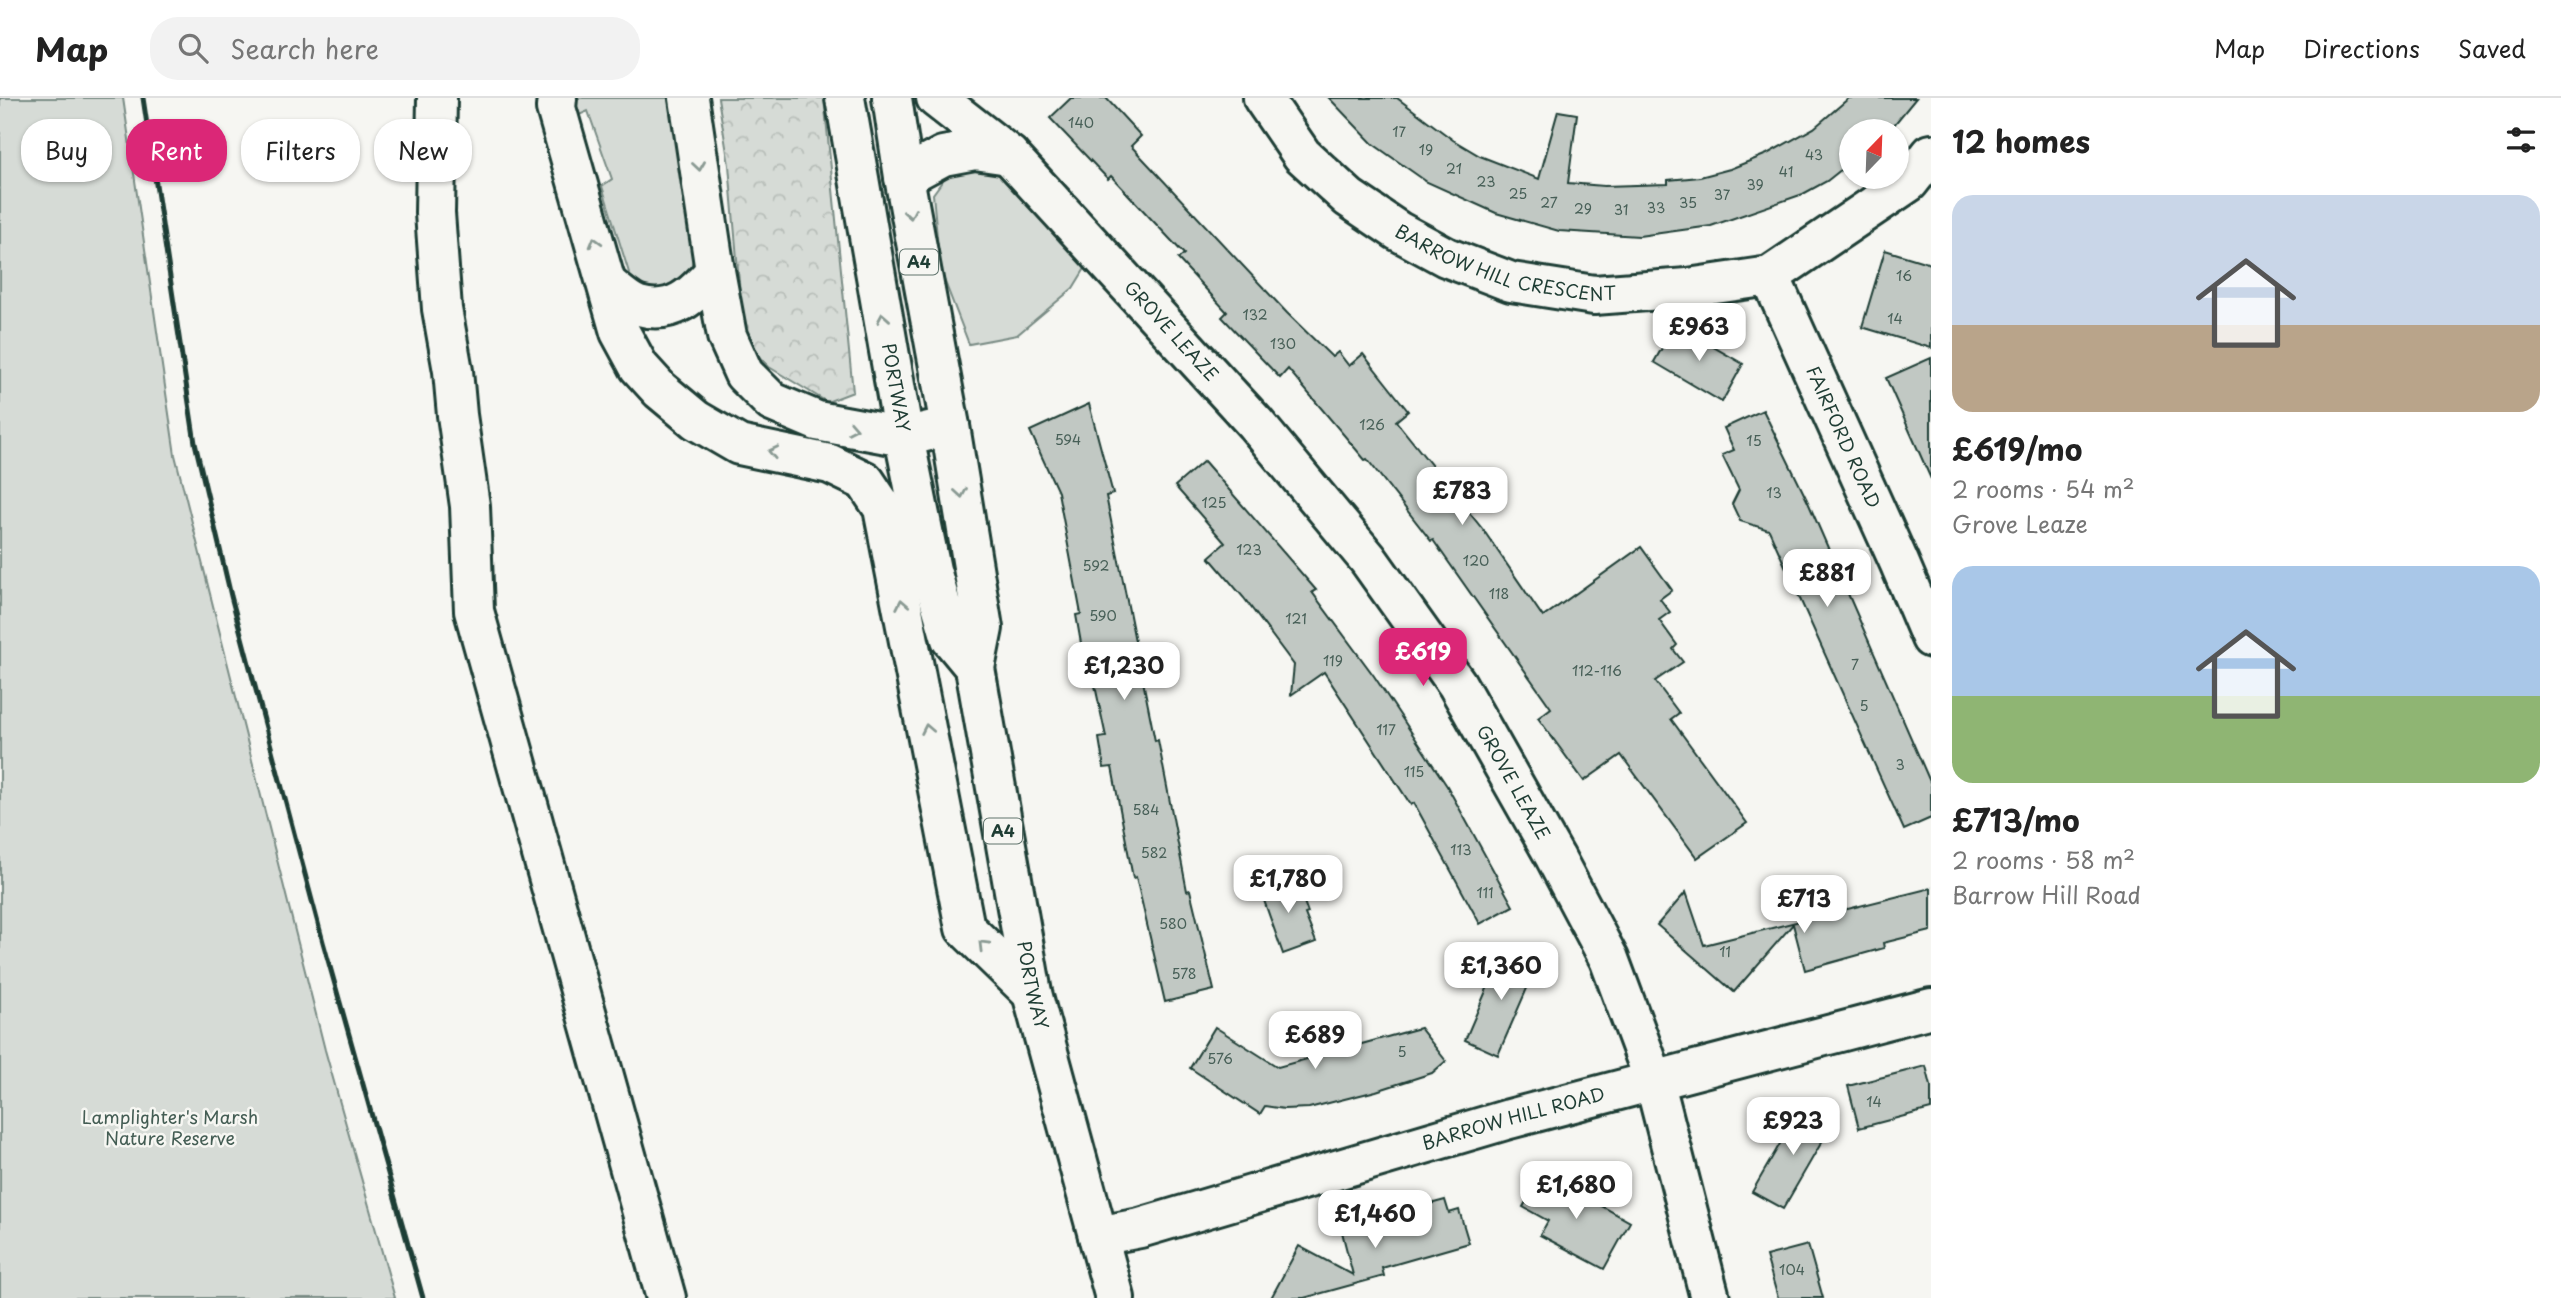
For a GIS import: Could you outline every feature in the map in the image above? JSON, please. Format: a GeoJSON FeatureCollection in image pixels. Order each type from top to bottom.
{"type":"FeatureCollection","features":[{"type":"Feature","properties":{"kind":"main road"},"geometry":{"type":"LineString","coordinates":[[437,98],[435,213],[442,309],[453,371],[470,506],[474,611],[666,1298]]}},
{"type":"Feature","properties":{"kind":"main road"},"geometry":{"type":"LineString","coordinates":[[557,98],[556,108],[620,332],[639,367],[660,390],[696,419],[739,445],[830,464],[865,481],[883,508],[965,928],[1032,993]]}},
{"type":"Feature","properties":{"kind":"main road"},"geometry":{"type":"LineString","coordinates":[[689,98],[727,336],[744,374],[772,402],[817,421],[904,437],[950,426]]}},
{"type":"Feature","properties":{"kind":"main road","name":"PORTWAY"},"geometry":{"type":"LineString","coordinates":[[845,98],[904,437],[931,570],[951,639],[975,668]]}},
{"type":"Feature","properties":{"kind":"main road","name":"PORTWAY"},"geometry":{"type":"LineString","coordinates":[[892,98],[984,628],[975,668],[1032,993],[1115,1298]]}},
{"type":"Feature","properties":{"kind":"main road","name":"GROVE LEAZE"},"geometry":{"type":"LineString","coordinates":[[936,98],[1009,155],[1255,423],[1368,559],[1457,684],[1609,959],[1654,1080],[1710,1298]]}},
{"type":"Feature","properties":{"kind":"main road","name":"BARROW HILL CRESCENT"},"geometry":{"type":"LineString","coordinates":[[1263,98],[1303,155],[1349,198],[1398,230],[1446,257],[1511,282],[1594,295],[1688,288],[1770,276],[1909,182],[1931,154]]}},
{"type":"Feature","properties":{"kind":"main road"},"geometry":{"type":"LineString","coordinates":[[904,177],[943,156],[975,150],[1009,155]]}},
{"type":"Feature","properties":{"kind":"main road"},"geometry":{"type":"LineString","coordinates":[[607,284],[637,306],[664,309],[692,296],[715,271]]}},
{"type":"Feature","properties":{"kind":"main road","name":"FAIRFORD ROAD"},"geometry":{"type":"LineString","coordinates":[[1770,276],[1915,557],[1931,638]]}},
{"type":"Feature","properties":{"kind":"main road","name":"BARROW HILL ROAD"},"geometry":{"type":"LineString","coordinates":[[1098,1236],[1150,1225],[1509,1119],[1931,1008]]}},
{"type":"Feature","properties":{"kind":"green space","name":"Lamplighter's Marsh Nature Reserve"},"geometry":{"type":"Polygon","coordinates":[[[0,98],[123,98],[126,119],[126,182],[135,182],[175,455],[325,1050],[395,1298],[0,1298],[0,98]]]}},
{"type":"Feature","properties":{"kind":"green space"},"geometry":{"type":"Polygon","coordinates":[[[577,98],[668,98],[696,238],[688,273],[673,288],[650,290],[630,276],[602,186],[612,179],[588,111],[577,116],[577,98]]]}},
{"type":"Feature","properties":{"kind":"green space"},"geometry":{"type":"Polygon","coordinates":[[[718,98],[824,98],[853,392],[827,402],[769,367],[744,341],[729,165],[718,98]]]}},
{"type":"Feature","properties":{"kind":"green space"},"geometry":{"type":"Polygon","coordinates":[[[973,162],[1001,174],[1089,262],[1073,288],[1017,335],[969,344],[940,269],[933,194],[949,172],[973,162]]]}},
{"type":"Feature","properties":{"kind":"building"},"geometry":{"type":"Polygon","coordinates":[[[1071,98],[1106,98],[1141,136],[1131,146],[1287,313],[1332,357],[1338,352],[1349,366],[1363,354],[1408,411],[1396,421],[1484,531],[1543,617],[1641,547],[1672,590],[1660,599],[1670,612],[1659,620],[1677,645],[1673,649],[1683,662],[1655,681],[1679,713],[1671,719],[1747,823],[1697,858],[1621,755],[1584,781],[1538,718],[1551,708],[1433,540],[1431,541],[1367,459],[1365,460],[1288,369],[1280,378],[1222,317],[1227,312],[1178,259],[1184,254],[1111,176],[1108,179],[1050,118],[1071,98]]]}},
{"type":"Feature","properties":{"kind":"building"},"geometry":{"type":"Polygon","coordinates":[[[1329,98],[1397,98],[1453,140],[1480,156],[1539,179],[1558,111],[1577,114],[1568,183],[1604,186],[1668,184],[1668,180],[1700,177],[1730,169],[1767,154],[1814,128],[1849,98],[1916,98],[1899,119],[1839,119],[1839,171],[1803,194],[1711,226],[1639,236],[1559,231],[1496,213],[1427,182],[1373,144],[1329,98]]]}},
{"type":"Feature","properties":{"kind":"building"},"geometry":{"type":"Polygon","coordinates":[[[1885,250],[1931,264],[1931,348],[1862,327],[1885,250]]]}},
{"type":"Feature","properties":{"kind":"building"},"geometry":{"type":"Polygon","coordinates":[[[1675,325],[1743,364],[1722,402],[1654,362],[1675,325]]]}},
{"type":"Feature","properties":{"kind":"building"},"geometry":{"type":"Polygon","coordinates":[[[1931,358],[1931,479],[1886,378],[1931,358]]]}},
{"type":"Feature","properties":{"kind":"building"},"geometry":{"type":"Polygon","coordinates":[[[1089,404],[1113,494],[1106,496],[1155,741],[1158,740],[1187,891],[1190,890],[1214,990],[1165,1002],[1136,877],[1133,878],[1112,767],[1104,768],[1099,738],[1106,737],[1087,648],[1082,649],[1076,615],[1081,614],[1058,492],[1030,431],[1089,404]]]}},
{"type":"Feature","properties":{"kind":"building"},"geometry":{"type":"Polygon","coordinates":[[[1763,410],[1808,502],[1931,784],[1931,818],[1904,830],[1769,530],[1740,521],[1732,504],[1739,490],[1722,455],[1734,450],[1724,428],[1763,410]]]}},
{"type":"Feature","properties":{"kind":"building"},"geometry":{"type":"Polygon","coordinates":[[[1204,461],[1316,590],[1312,592],[1374,676],[1447,786],[1513,906],[1480,924],[1414,803],[1411,805],[1324,672],[1291,695],[1294,665],[1244,598],[1209,557],[1225,543],[1175,486],[1204,461]]]}},
{"type":"Feature","properties":{"kind":"building"},"geometry":{"type":"Polygon","coordinates":[[[1295,877],[1316,942],[1283,954],[1260,889],[1295,877]]]}},
{"type":"Feature","properties":{"kind":"building"},"geometry":{"type":"Polygon","coordinates":[[[1931,888],[1931,931],[1883,943],[1884,948],[1805,970],[1793,924],[1734,992],[1657,925],[1686,892],[1704,945],[1931,888]]]}},
{"type":"Feature","properties":{"kind":"building"},"geometry":{"type":"Polygon","coordinates":[[[1504,949],[1538,963],[1498,1055],[1465,1040],[1504,949]]]}},
{"type":"Feature","properties":{"kind":"building"},"geometry":{"type":"Polygon","coordinates":[[[1215,1027],[1278,1067],[1420,1028],[1446,1061],[1432,1073],[1376,1091],[1309,1108],[1284,1109],[1265,1106],[1260,1114],[1190,1068],[1215,1027]]]}},
{"type":"Feature","properties":{"kind":"building"},"geometry":{"type":"Polygon","coordinates":[[[1926,1066],[1931,1086],[1931,1109],[1859,1128],[1848,1086],[1926,1066]]]}},
{"type":"Feature","properties":{"kind":"building"},"geometry":{"type":"Polygon","coordinates":[[[1803,1104],[1834,1121],[1783,1209],[1752,1192],[1803,1104]]]}},
{"type":"Feature","properties":{"kind":"building"},"geometry":{"type":"Polygon","coordinates":[[[1543,1173],[1630,1222],[1604,1269],[1540,1235],[1548,1221],[1523,1207],[1543,1173]]]}},
{"type":"Feature","properties":{"kind":"building"},"geometry":{"type":"Polygon","coordinates":[[[1445,1200],[1449,1213],[1459,1210],[1469,1243],[1382,1268],[1384,1276],[1304,1298],[1271,1298],[1299,1246],[1353,1275],[1341,1228],[1445,1200]]]}},
{"type":"Feature","properties":{"kind":"building"},"geometry":{"type":"Polygon","coordinates":[[[1808,1245],[1823,1298],[1778,1298],[1766,1256],[1808,1245]]]}},
{"type":"Feature","properties":{"kind":"railway"},"geometry":{"type":"LineString","coordinates":[[143,98],[195,443],[231,596],[323,942],[423,1298]]}}]}
